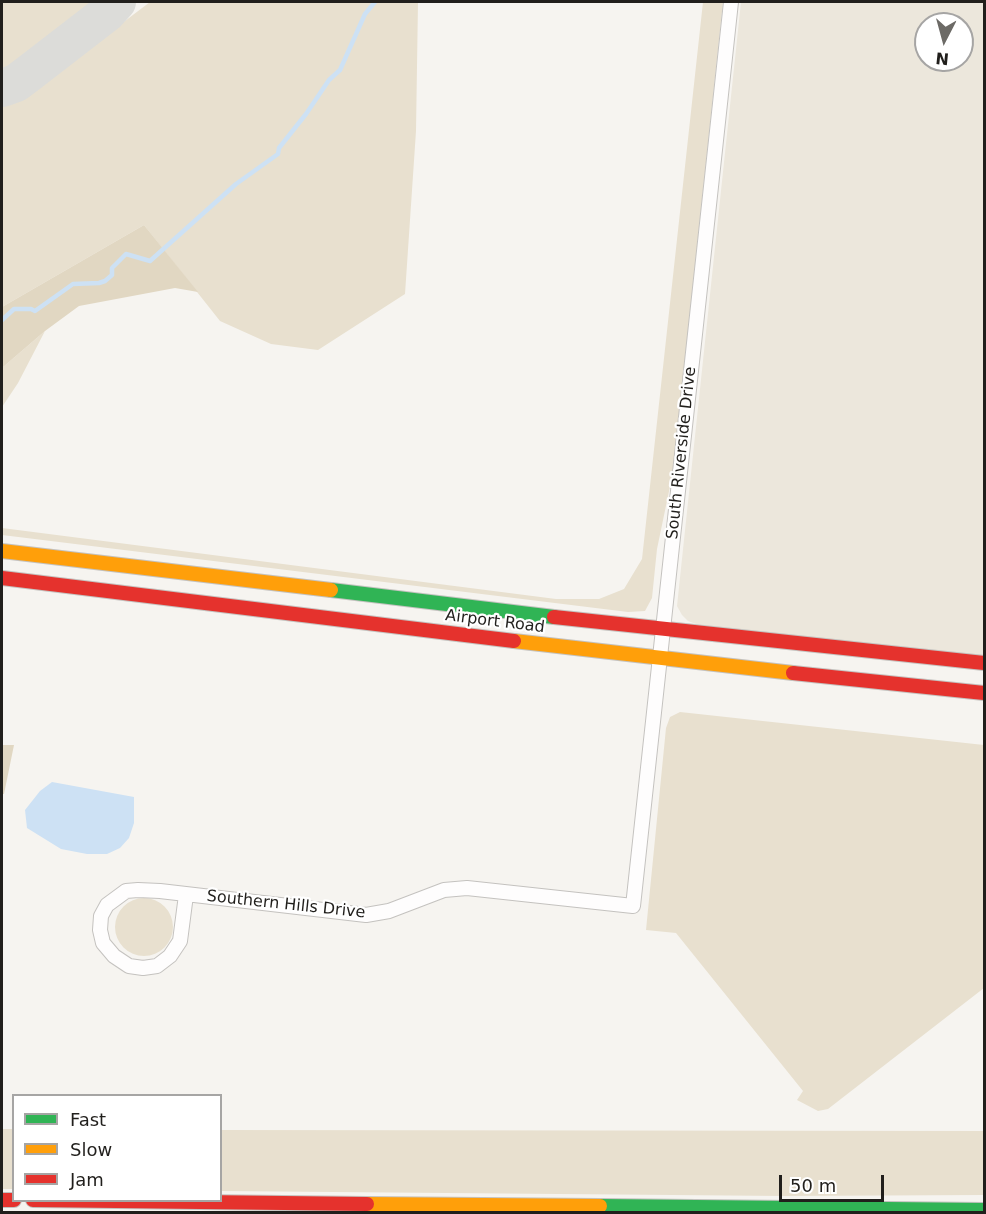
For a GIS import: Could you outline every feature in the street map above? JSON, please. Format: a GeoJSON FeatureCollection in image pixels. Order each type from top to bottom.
{"type":"FeatureCollection","features":[{"type":"Feature","properties":{"kind":"main road","name":"Airport Road"},"geometry":{"type":"LineString","coordinates":[[2,551],[663,630],[984,663]]}},
{"type":"Feature","properties":{"kind":"main road","name":"Airport Road"},"geometry":{"type":"LineString","coordinates":[[2,578],[660,659],[984,693]]}},
{"type":"Feature","properties":{"kind":"main road"},"geometry":{"type":"LineString","coordinates":[[212,1202],[984,1210]]}},
{"type":"Feature","properties":{"kind":"street","name":"South Riverside Drive"},"geometry":{"type":"LineString","coordinates":[[633,906],[731,2]]}},
{"type":"Feature","properties":{"kind":"street","name":"Southern Hills Drive"},"geometry":{"type":"LineString","coordinates":[[186,895],[180,941],[170,956],[157,966],[143,968],[129,966],[114,956],[103,943],[100,930],[101,916],[107,905],[126,891],[138,890],[186,895],[366,915],[389,910],[444,890],[467,888],[633,906]]}},
{"type":"Feature","properties":{"kind":"shaded area"},"geometry":{"type":"Polygon","coordinates":[[[2,2],[101,2],[12,73],[2,76],[2,2]]]}},
{"type":"Feature","properties":{"kind":"shaded area"},"geometry":{"type":"Polygon","coordinates":[[[150,2],[418,2],[416,131],[405,294],[318,350],[271,344],[220,321],[144,225],[2,307],[2,103],[26,96],[150,2]]]}},
{"type":"Feature","properties":{"kind":"shaded area"},"geometry":{"type":"Polygon","coordinates":[[[703,2],[723,2],[673,472],[657,549],[652,598],[645,611],[628,612],[2,535],[2,528],[556,599],[599,599],[624,589],[642,559],[703,2]]]}},
{"type":"Feature","properties":{"kind":"shaded area"},"geometry":{"type":"Polygon","coordinates":[[[741,2],[984,2],[984,660],[696,624],[688,621],[677,606],[741,2]]]}},
{"type":"Feature","properties":{"kind":"shaded area"},"geometry":{"type":"Polygon","coordinates":[[[144,225],[198,292],[175,288],[79,306],[45,331],[2,368],[2,307],[144,225]]]}},
{"type":"Feature","properties":{"kind":"shaded area"},"geometry":{"type":"Polygon","coordinates":[[[45,331],[18,383],[2,407],[2,368],[45,331]]]}},
{"type":"Feature","properties":{"kind":"shaded area"},"geometry":{"type":"Polygon","coordinates":[[[680,712],[984,745],[984,988],[828,1109],[818,1111],[797,1100],[803,1091],[676,933],[646,930],[666,728],[670,717],[680,712]]]}},
{"type":"Feature","properties":{"kind":"shaded area"},"geometry":{"type":"Polygon","coordinates":[[[2,745],[14,745],[4,794],[2,794],[2,745]]]}},
{"type":"Feature","properties":{"kind":"shaded area"},"geometry":{"type":"Polygon","coordinates":[[[144,898],[155,900],[168,911],[173,927],[171,938],[160,951],[144,956],[133,954],[120,943],[115,927],[117,916],[128,903],[144,898]]]}},
{"type":"Feature","properties":{"kind":"shaded area"},"geometry":{"type":"Polygon","coordinates":[[[2,1129],[12,1129],[12,1189],[2,1189],[2,1129]]]}},
{"type":"Feature","properties":{"kind":"shaded area"},"geometry":{"type":"Polygon","coordinates":[[[222,1130],[984,1131],[984,1195],[784,1196],[222,1191],[222,1130]]]}},
{"type":"Feature","properties":{"kind":"water"},"geometry":{"type":"Polygon","coordinates":[[[52,782],[134,797],[134,823],[129,838],[120,848],[107,854],[87,854],[61,849],[27,828],[25,810],[40,791],[52,782]]]}},
{"type":"Feature","properties":{"kind":"waterway"},"geometry":{"type":"LineString","coordinates":[[2,320],[14,309],[35,311],[73,284],[105,281],[112,275],[112,268],[126,254],[150,261],[236,184],[278,154],[279,148],[329,80],[340,70],[365,14],[375,2]]}},
{"type":"Feature","properties":{"kind":"taxiway"},"geometry":{"type":"LineString","coordinates":[[2,88],[16,83],[107,13],[117,2]]}},
{"type":"Feature","properties":{"kind":"traffic: fast"},"geometry":{"type":"LineString","coordinates":[[331,590],[554,617]]}},
{"type":"Feature","properties":{"kind":"traffic: fast"},"geometry":{"type":"LineString","coordinates":[[600,1206],[984,1210]]}},
{"type":"Feature","properties":{"kind":"traffic: slow"},"geometry":{"type":"LineString","coordinates":[[2,551],[331,590]]}},
{"type":"Feature","properties":{"kind":"traffic: slow"},"geometry":{"type":"LineString","coordinates":[[514,641],[793,673]]}},
{"type":"Feature","properties":{"kind":"traffic: slow"},"geometry":{"type":"LineString","coordinates":[[367,1204],[600,1206]]}},
{"type":"Feature","properties":{"kind":"traffic: jam"},"geometry":{"type":"LineString","coordinates":[[2,578],[514,641]]}},
{"type":"Feature","properties":{"kind":"traffic: jam"},"geometry":{"type":"LineString","coordinates":[[554,617],[984,663]]}},
{"type":"Feature","properties":{"kind":"traffic: jam"},"geometry":{"type":"LineString","coordinates":[[793,673],[984,693]]}},
{"type":"Feature","properties":{"kind":"traffic: jam"},"geometry":{"type":"LineString","coordinates":[[2,1200],[12,1200]]}},
{"type":"Feature","properties":{"kind":"traffic: jam"},"geometry":{"type":"LineString","coordinates":[[200,1202],[367,1204]]}}]}
